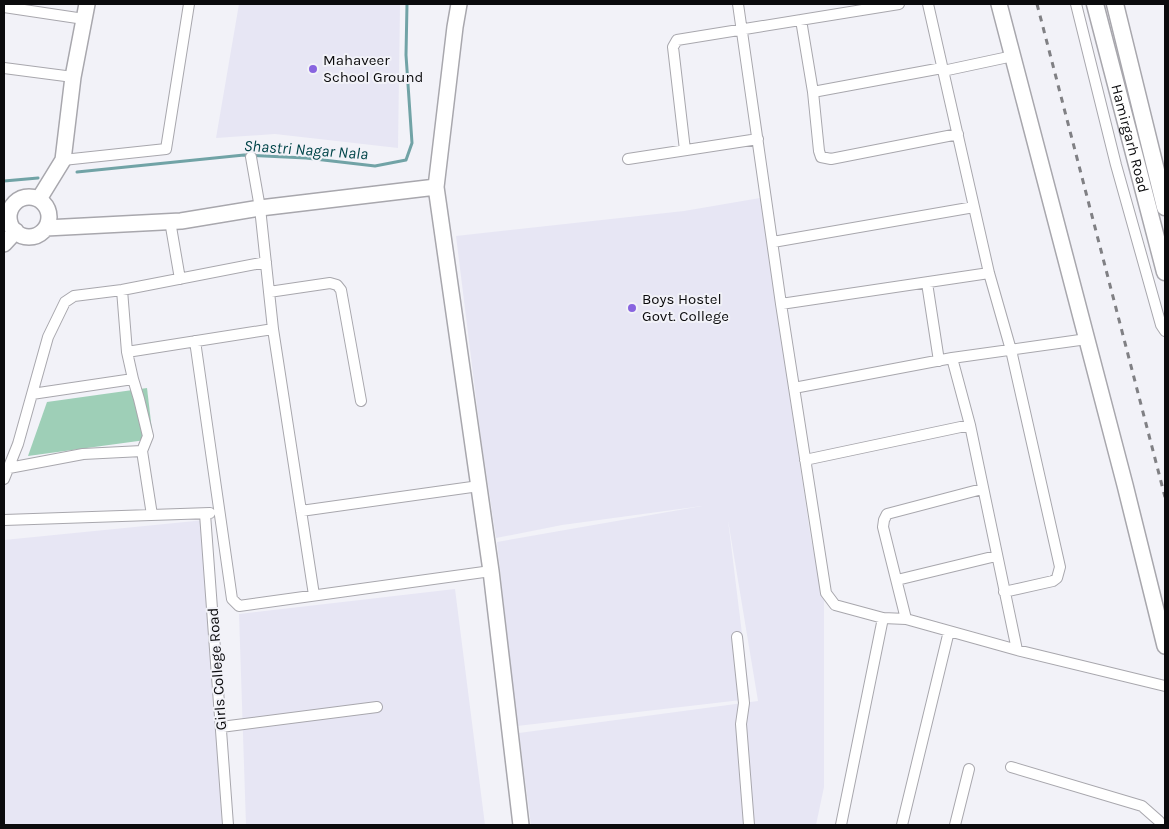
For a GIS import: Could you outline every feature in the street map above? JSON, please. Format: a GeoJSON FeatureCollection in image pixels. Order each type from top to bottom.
{"type":"FeatureCollection","features":[{"type":"Feature","properties":{"kind":"main road","name":"Hamirgarh Road"},"geometry":{"type":"LineString","coordinates":[[1095,4],[1165,272]]}},
{"type":"Feature","properties":{"kind":"main road","name":"Hamirgarh Road"},"geometry":{"type":"LineString","coordinates":[[1115,4],[1165,207]]}},
{"type":"Feature","properties":{"kind":"street"},"geometry":{"type":"LineString","coordinates":[[39,199],[63,160],[73,77],[87,4]]}},
{"type":"Feature","properties":{"kind":"street"},"geometry":{"type":"LineString","coordinates":[[63,160],[166,149],[190,4]]}},
{"type":"Feature","properties":{"kind":"street"},"geometry":{"type":"LineString","coordinates":[[459,4],[436,187],[491,571],[521,825]]}},
{"type":"Feature","properties":{"kind":"street"},"geometry":{"type":"LineString","coordinates":[[738,4],[781,304],[826,592],[835,605],[883,618],[906,619],[1016,650],[1165,686]]}},
{"type":"Feature","properties":{"kind":"street"},"geometry":{"type":"LineString","coordinates":[[685,150],[672,47],[678,40],[899,4]]}},
{"type":"Feature","properties":{"kind":"street"},"geometry":{"type":"LineString","coordinates":[[928,4],[989,272],[1011,350],[1060,568],[1058,578],[1053,581],[1004,592]]}},
{"type":"Feature","properties":{"kind":"street"},"geometry":{"type":"LineString","coordinates":[[999,4],[1165,646]]}},
{"type":"Feature","properties":{"kind":"street"},"geometry":{"type":"LineString","coordinates":[[1076,4],[1116,165],[1161,324],[1165,331]]}},
{"type":"Feature","properties":{"kind":"street"},"geometry":{"type":"LineString","coordinates":[[4,7],[84,19]]}},
{"type":"Feature","properties":{"kind":"street"},"geometry":{"type":"LineString","coordinates":[[801,20],[813,92],[819,151],[822,157],[831,159],[958,134]]}},
{"type":"Feature","properties":{"kind":"street"},"geometry":{"type":"LineString","coordinates":[[813,92],[1013,56]]}},
{"type":"Feature","properties":{"kind":"street"},"geometry":{"type":"LineString","coordinates":[[4,68],[73,77]]}},
{"type":"Feature","properties":{"kind":"street"},"geometry":{"type":"LineString","coordinates":[[628,159],[758,139]]}},
{"type":"Feature","properties":{"kind":"street"},"geometry":{"type":"LineString","coordinates":[[251,157],[260,208],[273,329],[314,595]]}},
{"type":"Feature","properties":{"kind":"street"},"geometry":{"type":"LineString","coordinates":[[46,228],[170,221],[436,187]]}},
{"type":"Feature","properties":{"kind":"street"},"geometry":{"type":"LineString","coordinates":[[26,197],[39,199],[48,209],[49,222],[46,228],[35,236],[21,235],[16,231],[10,220],[11,208],[15,203],[26,197]]}},
{"type":"Feature","properties":{"kind":"street"},"geometry":{"type":"LineString","coordinates":[[773,242],[974,207]]}},
{"type":"Feature","properties":{"kind":"street"},"geometry":{"type":"LineString","coordinates":[[170,221],[180,279]]}},
{"type":"Feature","properties":{"kind":"street"},"geometry":{"type":"LineString","coordinates":[[4,244],[16,231]]}},
{"type":"Feature","properties":{"kind":"street"},"geometry":{"type":"LineString","coordinates":[[4,480],[18,444],[48,337],[66,302],[74,296],[122,290],[266,262]]}},
{"type":"Feature","properties":{"kind":"street"},"geometry":{"type":"LineString","coordinates":[[781,304],[989,272]]}},
{"type":"Feature","properties":{"kind":"street"},"geometry":{"type":"LineString","coordinates":[[927,282],[939,360]]}},
{"type":"Feature","properties":{"kind":"street"},"geometry":{"type":"LineString","coordinates":[[269,292],[330,283],[338,285],[341,290],[361,401]]}},
{"type":"Feature","properties":{"kind":"street"},"geometry":{"type":"LineString","coordinates":[[122,290],[128,352],[148,436],[142,451],[152,515]]}},
{"type":"Feature","properties":{"kind":"street"},"geometry":{"type":"LineString","coordinates":[[128,352],[273,329]]}},
{"type":"Feature","properties":{"kind":"street"},"geometry":{"type":"LineString","coordinates":[[794,388],[939,360],[1087,339]]}},
{"type":"Feature","properties":{"kind":"street"},"geometry":{"type":"LineString","coordinates":[[195,341],[232,598],[239,606],[491,571]]}},
{"type":"Feature","properties":{"kind":"street"},"geometry":{"type":"LineString","coordinates":[[952,358],[970,425],[1016,650]]}},
{"type":"Feature","properties":{"kind":"street"},"geometry":{"type":"LineString","coordinates":[[32,394],[133,379]]}},
{"type":"Feature","properties":{"kind":"street"},"geometry":{"type":"LineString","coordinates":[[805,460],[970,425]]}},
{"type":"Feature","properties":{"kind":"street"},"geometry":{"type":"LineString","coordinates":[[9,468],[83,454],[142,451]]}},
{"type":"Feature","properties":{"kind":"street"},"geometry":{"type":"LineString","coordinates":[[301,511],[479,486]]}},
{"type":"Feature","properties":{"kind":"street"},"geometry":{"type":"LineString","coordinates":[[906,619],[884,527],[884,520],[887,514],[982,489]]}},
{"type":"Feature","properties":{"kind":"street"},"geometry":{"type":"LineString","coordinates":[[4,520],[219,513]]}},
{"type":"Feature","properties":{"kind":"street","name":"Girls College Road"},"geometry":{"type":"LineString","coordinates":[[205,514],[228,825]]}},
{"type":"Feature","properties":{"kind":"street"},"geometry":{"type":"LineString","coordinates":[[897,580],[996,556]]}},
{"type":"Feature","properties":{"kind":"street"},"geometry":{"type":"LineString","coordinates":[[841,825],[883,618]]}},
{"type":"Feature","properties":{"kind":"street"},"geometry":{"type":"LineString","coordinates":[[902,825],[949,631]]}},
{"type":"Feature","properties":{"kind":"street"},"geometry":{"type":"LineString","coordinates":[[737,637],[744,703],[741,724],[749,825]]}},
{"type":"Feature","properties":{"kind":"street"},"geometry":{"type":"LineString","coordinates":[[221,727],[377,707]]}},
{"type":"Feature","properties":{"kind":"street"},"geometry":{"type":"LineString","coordinates":[[1011,768],[1142,806],[1161,825]]}},
{"type":"Feature","properties":{"kind":"street"},"geometry":{"type":"LineString","coordinates":[[955,825],[969,769]]}},
{"type":"Feature","properties":{"kind":"shaded area","name":"Mahaveer School Ground"},"geometry":{"type":"Polygon","coordinates":[[[239,4],[400,4],[398,148],[275,134],[216,138],[239,4]]]}},
{"type":"Feature","properties":{"kind":"shaded area"},"geometry":{"type":"Polygon","coordinates":[[[760,198],[811,539],[824,600],[824,787],[816,825],[531,825],[519,733],[758,701],[728,520],[750,699],[517,726],[497,542],[702,506],[562,525],[496,538],[481,438],[456,236],[684,211],[760,198]]]}},
{"type":"Feature","properties":{"kind":"shaded area"},"geometry":{"type":"Polygon","coordinates":[[[205,520],[222,825],[4,825],[4,540],[205,520]]]}},
{"type":"Feature","properties":{"kind":"shaded area"},"geometry":{"type":"Polygon","coordinates":[[[455,589],[485,825],[246,825],[239,614],[455,589]]]}},
{"type":"Feature","properties":{"kind":"green space"},"geometry":{"type":"Polygon","coordinates":[[[147,388],[153,439],[28,456],[47,402],[147,388]]]}},
{"type":"Feature","properties":{"kind":"waterway","name":"Shastri Nagar Nala"},"geometry":{"type":"LineString","coordinates":[[77,172],[244,155],[306,158],[375,166],[406,160],[412,143],[406,55],[407,4]]}},
{"type":"Feature","properties":{"kind":"waterway","name":"Shastri Nagar Nala"},"geometry":{"type":"LineString","coordinates":[[4,181],[38,178]]}},
{"type":"Feature","properties":{"kind":"railway"},"geometry":{"type":"LineString","coordinates":[[1037,4],[1165,497]]}},
{"type":"Feature","properties":{"kind":"place","name":"Mahaveer School Ground"},"geometry":{"type":"Point","coordinates":[313,69]}},
{"type":"Feature","properties":{"kind":"place","name":"Boys Hostel Govt. College"},"geometry":{"type":"Point","coordinates":[632,308]}}]}
